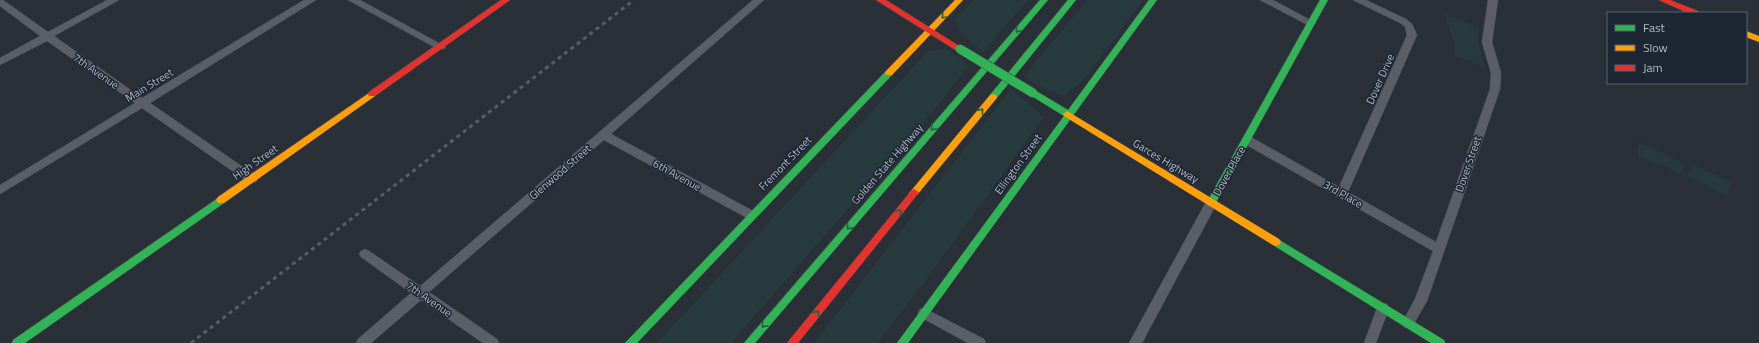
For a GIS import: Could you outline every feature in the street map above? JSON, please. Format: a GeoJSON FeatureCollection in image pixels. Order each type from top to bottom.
{"type":"FeatureCollection","features":[{"type":"Feature","properties":{"kind":"main road","name":"High Street"},"geometry":{"type":"LineString","coordinates":[[17,343],[506,0]]}},
{"type":"Feature","properties":{"kind":"main road","name":"Garces Highway"},"geometry":{"type":"LineString","coordinates":[[880,0],[1440,343]]}},
{"type":"Feature","properties":{"kind":"main road","name":"Fremont Street"},"geometry":{"type":"LineString","coordinates":[[630,343],[959,0]]}},
{"type":"Feature","properties":{"kind":"main road","name":"Golden State Highway"},"geometry":{"type":"LineString","coordinates":[[749,343],[1044,0]]}},
{"type":"Feature","properties":{"kind":"main road"},"geometry":{"type":"LineString","coordinates":[[792,343],[1072,0]]}},
{"type":"Feature","properties":{"kind":"main road","name":"Ellington Street"},"geometry":{"type":"LineString","coordinates":[[902,343],[1067,114],[1153,0]]}},
{"type":"Feature","properties":{"kind":"main road","name":"Dover Place"},"geometry":{"type":"LineString","coordinates":[[1211,203],[1324,0]]}},
{"type":"Feature","properties":{"kind":"main road"},"geometry":{"type":"LineString","coordinates":[[1663,0],[1693,12]]}},
{"type":"Feature","properties":{"kind":"main road"},"geometry":{"type":"LineString","coordinates":[[1747,34],[1759,39]]}},
{"type":"Feature","properties":{"kind":"street"},"geometry":{"type":"LineString","coordinates":[[0,62],[114,0]]}},
{"type":"Feature","properties":{"kind":"street","name":"Main Street"},"geometry":{"type":"LineString","coordinates":[[0,190],[311,0]]}},
{"type":"Feature","properties":{"kind":"street"},"geometry":{"type":"LineString","coordinates":[[353,0],[440,47]]}},
{"type":"Feature","properties":{"kind":"street","name":"Glenwood Street"},"geometry":{"type":"LineString","coordinates":[[362,343],[759,0]]}},
{"type":"Feature","properties":{"kind":"street"},"geometry":{"type":"LineString","coordinates":[[1265,0],[1311,23]]}},
{"type":"Feature","properties":{"kind":"street","name":"Dover Drive"},"geometry":{"type":"LineString","coordinates":[[1341,194],[1412,34],[1411,29],[1403,21],[1358,0]]}},
{"type":"Feature","properties":{"kind":"street","name":"Dover Street"},"geometry":{"type":"LineString","coordinates":[[1408,324],[1422,301],[1495,89],[1496,73],[1487,42],[1493,0]]}},
{"type":"Feature","properties":{"kind":"street","name":"7th Avenue"},"geometry":{"type":"LineString","coordinates":[[0,2],[252,179]]}},
{"type":"Feature","properties":{"kind":"street","name":"6th Avenue"},"geometry":{"type":"LineString","coordinates":[[603,135],[751,216]]}},
{"type":"Feature","properties":{"kind":"street","name":"3rd Place"},"geometry":{"type":"LineString","coordinates":[[1247,140],[1439,249]]}},
{"type":"Feature","properties":{"kind":"street","name":"Dover Place"},"geometry":{"type":"LineString","coordinates":[[1135,343],[1211,203]]}},
{"type":"Feature","properties":{"kind":"street","name":"7th Avenue"},"geometry":{"type":"LineString","coordinates":[[365,254],[493,343]]}},
{"type":"Feature","properties":{"kind":"street"},"geometry":{"type":"LineString","coordinates":[[1370,343],[1383,308]]}},
{"type":"Feature","properties":{"kind":"street"},"geometry":{"type":"LineString","coordinates":[[924,313],[980,343]]}},
{"type":"Feature","properties":{"kind":"green space"},"geometry":{"type":"Polygon","coordinates":[[[973,0],[1028,0],[983,52],[958,31],[956,19],[973,0]]]}},
{"type":"Feature","properties":{"kind":"green space"},"geometry":{"type":"Polygon","coordinates":[[[1087,0],[1143,0],[1083,81],[1063,96],[1041,87],[1024,76],[1087,0]]]}},
{"type":"Feature","properties":{"kind":"green space"},"geometry":{"type":"Polygon","coordinates":[[[1444,13],[1478,28],[1478,43],[1485,67],[1453,55],[1456,47],[1444,13]]]}},
{"type":"Feature","properties":{"kind":"green space"},"geometry":{"type":"Polygon","coordinates":[[[945,49],[961,58],[968,66],[936,108],[731,343],[657,343],[928,51],[945,49]]]}},
{"type":"Feature","properties":{"kind":"green space"},"geometry":{"type":"Polygon","coordinates":[[[1011,89],[1044,117],[926,280],[877,343],[814,343],[1011,89]]]}},
{"type":"Feature","properties":{"kind":"green space"},"geometry":{"type":"Polygon","coordinates":[[[1639,142],[1684,164],[1680,174],[1661,164],[1639,157],[1637,151],[1639,142]]]}},
{"type":"Feature","properties":{"kind":"green space"},"geometry":{"type":"Polygon","coordinates":[[[1693,165],[1732,183],[1727,195],[1687,176],[1693,165]]]}},
{"type":"Feature","properties":{"kind":"railway"},"geometry":{"type":"LineString","coordinates":[[191,343],[634,0]]}},
{"type":"Feature","properties":{"kind":"traffic: fast"},"geometry":{"type":"LineString","coordinates":[[749,343],[1044,0]]}},
{"type":"Feature","properties":{"kind":"traffic: fast"},"geometry":{"type":"LineString","coordinates":[[993,97],[1072,0]]}},
{"type":"Feature","properties":{"kind":"traffic: fast"},"geometry":{"type":"LineString","coordinates":[[902,343],[1153,0]]}},
{"type":"Feature","properties":{"kind":"traffic: fast"},"geometry":{"type":"LineString","coordinates":[[1211,203],[1324,0]]}},
{"type":"Feature","properties":{"kind":"traffic: fast"},"geometry":{"type":"LineString","coordinates":[[960,49],[1033,93]]}},
{"type":"Feature","properties":{"kind":"traffic: fast"},"geometry":{"type":"LineString","coordinates":[[630,343],[889,73]]}},
{"type":"Feature","properties":{"kind":"traffic: fast"},"geometry":{"type":"LineString","coordinates":[[1033,93],[1067,114]]}},
{"type":"Feature","properties":{"kind":"traffic: fast"},"geometry":{"type":"LineString","coordinates":[[17,343],[221,200]]}},
{"type":"Feature","properties":{"kind":"traffic: fast"},"geometry":{"type":"LineString","coordinates":[[1276,242],[1440,343]]}},
{"type":"Feature","properties":{"kind":"traffic: slow"},"geometry":{"type":"LineString","coordinates":[[889,73],[959,0]]}},
{"type":"Feature","properties":{"kind":"traffic: slow"},"geometry":{"type":"LineString","coordinates":[[1747,34],[1759,39]]}},
{"type":"Feature","properties":{"kind":"traffic: slow"},"geometry":{"type":"LineString","coordinates":[[221,200],[372,94]]}},
{"type":"Feature","properties":{"kind":"traffic: slow"},"geometry":{"type":"LineString","coordinates":[[914,193],[993,97]]}},
{"type":"Feature","properties":{"kind":"traffic: slow"},"geometry":{"type":"LineString","coordinates":[[1067,114],[1276,242]]}},
{"type":"Feature","properties":{"kind":"traffic: jam"},"geometry":{"type":"LineString","coordinates":[[372,94],[506,0]]}},
{"type":"Feature","properties":{"kind":"traffic: jam"},"geometry":{"type":"LineString","coordinates":[[880,0],[960,49]]}},
{"type":"Feature","properties":{"kind":"traffic: jam"},"geometry":{"type":"LineString","coordinates":[[1663,0],[1693,12]]}},
{"type":"Feature","properties":{"kind":"traffic: jam"},"geometry":{"type":"LineString","coordinates":[[792,343],[914,193]]}}]}
